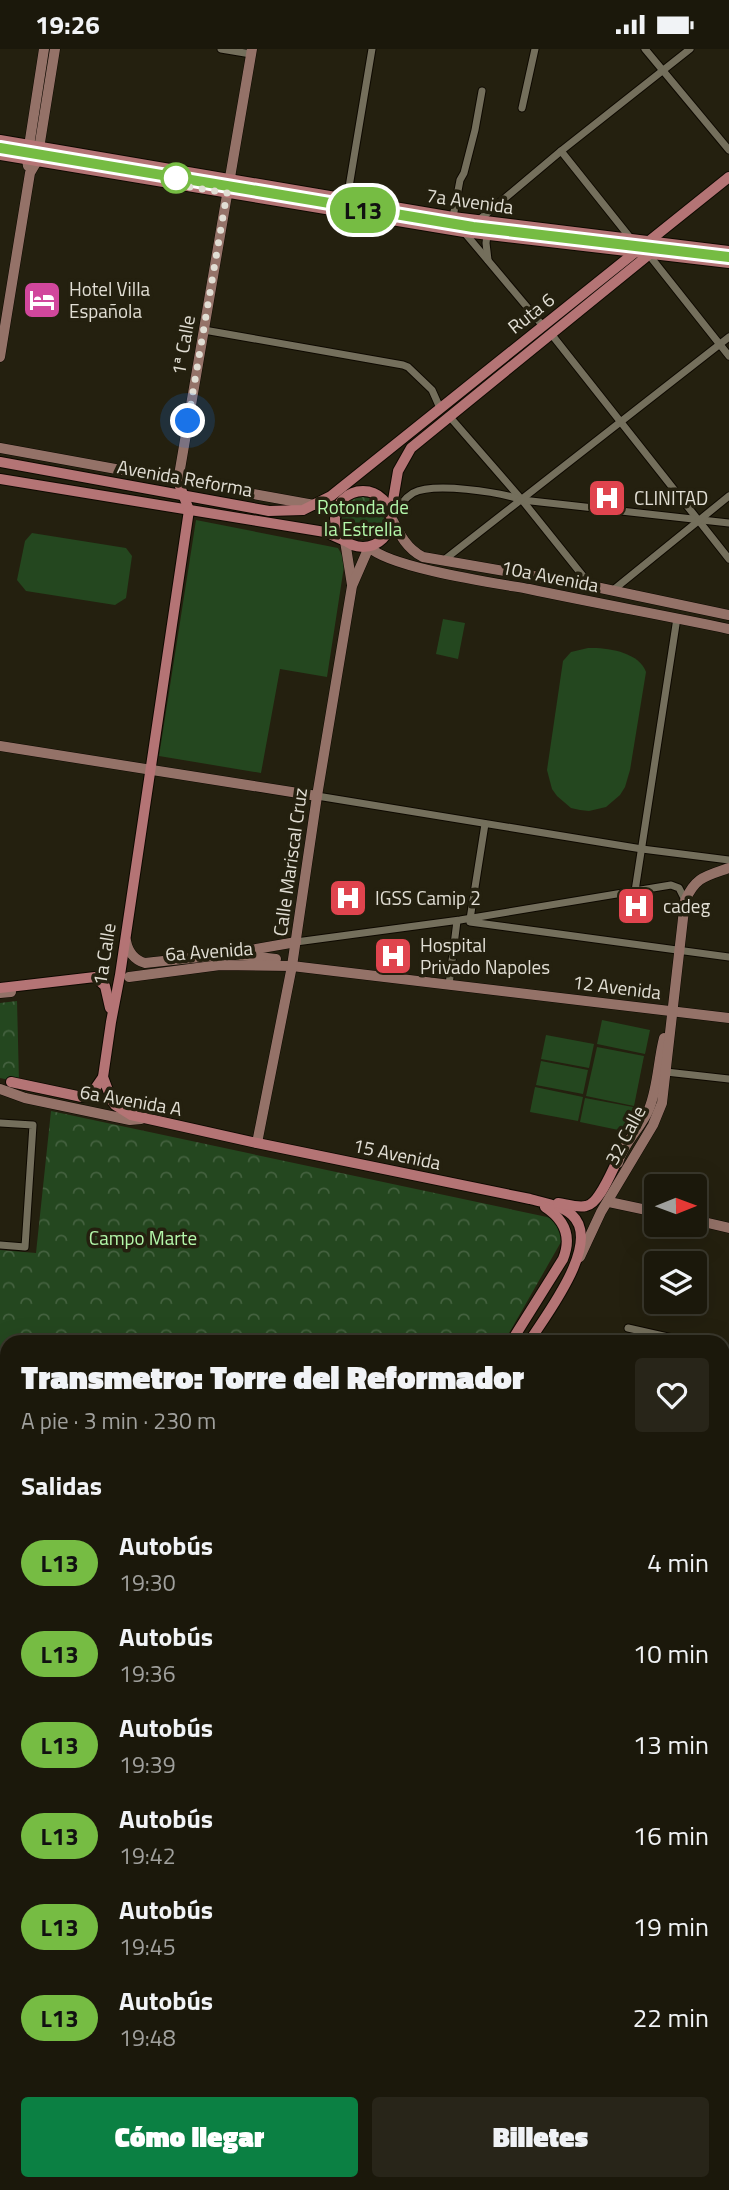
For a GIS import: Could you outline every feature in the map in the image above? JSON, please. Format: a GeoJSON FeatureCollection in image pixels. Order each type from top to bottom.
{"type":"FeatureCollection","features":[{"type":"Feature","properties":{"kind":"main road"},"geometry":{"type":"LineString","coordinates":[[0,357],[34,146],[44,49]]}},
{"type":"Feature","properties":{"kind":"main road"},"geometry":{"type":"LineString","coordinates":[[34,146],[55,49]]}},
{"type":"Feature","properties":{"kind":"main road","name":"1ª Calle"},"geometry":{"type":"LineString","coordinates":[[189,510],[178,481],[252,51]]}},
{"type":"Feature","properties":{"kind":"main road","name":"7a Avenida"},"geometry":{"type":"LineString","coordinates":[[0,140],[479,221],[729,251]]}},
{"type":"Feature","properties":{"kind":"main road","name":"7a Avenida"},"geometry":{"type":"LineString","coordinates":[[0,155],[464,232],[729,263]]}},
{"type":"Feature","properties":{"kind":"main road","name":"Ruta 6"},"geometry":{"type":"LineString","coordinates":[[391,516],[395,481],[404,458],[445,412],[543,326],[729,177]]}},
{"type":"Feature","properties":{"kind":"main road","name":"Ruta 6"},"geometry":{"type":"LineString","coordinates":[[355,476],[552,335],[663,244]]}},
{"type":"Feature","properties":{"kind":"main road"},"geometry":{"type":"LineString","coordinates":[[0,448],[314,505]]}},
{"type":"Feature","properties":{"kind":"main road","name":"Avenida Reforma"},"geometry":{"type":"LineString","coordinates":[[0,462],[269,511],[303,510],[331,496],[355,476]]}},
{"type":"Feature","properties":{"kind":"main road"},"geometry":{"type":"LineString","coordinates":[[331,496],[351,493],[367,491],[382,498],[391,516],[387,535],[382,540],[369,547],[352,546],[337,530],[335,515],[340,502],[351,493],[355,476]]}},
{"type":"Feature","properties":{"kind":"main road","name":"Avenida Reforma"},"geometry":{"type":"LineString","coordinates":[[0,479],[325,532],[345,541]]}},
{"type":"Feature","properties":{"kind":"main road"},"geometry":{"type":"LineString","coordinates":[[149,770],[189,510]]}},
{"type":"Feature","properties":{"kind":"main road","name":"10a Avenida"},"geometry":{"type":"LineString","coordinates":[[391,516],[402,540],[423,557],[591,586],[729,617]]}},
{"type":"Feature","properties":{"kind":"main road","name":"Calle Mariscal Cruz"},"geometry":{"type":"LineString","coordinates":[[345,541],[352,586]]}},
{"type":"Feature","properties":{"kind":"main road","name":"10a Avenida"},"geometry":{"type":"LineString","coordinates":[[369,547],[385,558],[443,573],[729,629]]}},
{"type":"Feature","properties":{"kind":"main road","name":"Calle Mariscal Cruz"},"geometry":{"type":"LineString","coordinates":[[257,1143],[292,966],[352,586],[369,547]]}},
{"type":"Feature","properties":{"kind":"main road"},"geometry":{"type":"LineString","coordinates":[[359,569],[369,560],[385,558]]}},
{"type":"Feature","properties":{"kind":"main road"},"geometry":{"type":"LineString","coordinates":[[677,618],[688,610],[729,617]]}},
{"type":"Feature","properties":{"kind":"main road"},"geometry":{"type":"LineString","coordinates":[[0,746],[317,796]]}},
{"type":"Feature","properties":{"kind":"main road","name":"1a Calle"},"geometry":{"type":"LineString","coordinates":[[103,1077],[149,770]]}},
{"type":"Feature","properties":{"kind":"main road"},"geometry":{"type":"LineString","coordinates":[[685,901],[691,887],[700,878],[729,868]]}},
{"type":"Feature","properties":{"kind":"main road","name":"32 Calle"},"geometry":{"type":"LineString","coordinates":[[533,1335],[576,1266],[601,1212],[662,1103],[685,901]]}},
{"type":"Feature","properties":{"kind":"main road"},"geometry":{"type":"LineString","coordinates":[[125,937],[132,955],[136,960],[145,963],[228,954],[296,942]]}},
{"type":"Feature","properties":{"kind":"main road"},"geometry":{"type":"LineString","coordinates":[[228,954],[279,960],[292,966]]}},
{"type":"Feature","properties":{"kind":"main road","name":"6a Avenida"},"geometry":{"type":"LineString","coordinates":[[129,977],[220,965],[292,966]]}},
{"type":"Feature","properties":{"kind":"main road","name":"12 Avenida"},"geometry":{"type":"LineString","coordinates":[[292,966],[729,1018]]}},
{"type":"Feature","properties":{"kind":"main road"},"geometry":{"type":"LineString","coordinates":[[8,991],[95,977],[106,986],[111,1021]]}},
{"type":"Feature","properties":{"kind":"main road"},"geometry":{"type":"LineString","coordinates":[[8,991],[84,983]]}},
{"type":"Feature","properties":{"kind":"main road","name":"32 Calle"},"geometry":{"type":"LineString","coordinates":[[601,1212],[602,1199],[620,1155],[641,1125],[649,1108],[671,1011]]}},
{"type":"Feature","properties":{"kind":"main road"},"geometry":{"type":"LineString","coordinates":[[11,1082],[82,1097],[92,1093],[103,1077]]}},
{"type":"Feature","properties":{"kind":"main road"},"geometry":{"type":"LineString","coordinates":[[103,1077],[108,1094],[115,1105],[127,1113],[148,1119]]}},
{"type":"Feature","properties":{"kind":"main road","name":"6a Avenida A"},"geometry":{"type":"LineString","coordinates":[[0,1089],[25,1098],[112,1117],[148,1119],[257,1143]]}},
{"type":"Feature","properties":{"kind":"main road","name":"15 Avenida"},"geometry":{"type":"LineString","coordinates":[[257,1143],[530,1199]]}},
{"type":"Feature","properties":{"kind":"main road"},"geometry":{"type":"LineString","coordinates":[[530,1199],[581,1207],[590,1205],[596,1201],[620,1155]]}},
{"type":"Feature","properties":{"kind":"main road"},"geometry":{"type":"LineString","coordinates":[[515,1335],[563,1259],[567,1247],[566,1230],[561,1220],[549,1209],[530,1199]]}},
{"type":"Feature","properties":{"kind":"main road","name":"32 Calle"},"geometry":{"type":"LineString","coordinates":[[530,1199],[560,1208],[576,1220],[581,1237],[576,1266]]}},
{"type":"Feature","properties":{"kind":"main road"},"geometry":{"type":"LineString","coordinates":[[609,1202],[644,1209]]}},
{"type":"Feature","properties":{"kind":"main road"},"geometry":{"type":"LineString","coordinates":[[707,1223],[729,1228]]}},
{"type":"Feature","properties":{"kind":"street"},"geometry":{"type":"LineString","coordinates":[[221,49],[252,51]]}},
{"type":"Feature","properties":{"kind":"street"},"geometry":{"type":"LineString","coordinates":[[347,199],[372,49]]}},
{"type":"Feature","properties":{"kind":"street"},"geometry":{"type":"LineString","coordinates":[[522,108],[535,49]]}},
{"type":"Feature","properties":{"kind":"street"},"geometry":{"type":"LineString","coordinates":[[645,49],[729,150]]}},
{"type":"Feature","properties":{"kind":"street"},"geometry":{"type":"LineString","coordinates":[[479,221],[561,151],[690,49]]}},
{"type":"Feature","properties":{"kind":"street"},"geometry":{"type":"LineString","coordinates":[[453,217],[482,91]]}},
{"type":"Feature","properties":{"kind":"street"},"geometry":{"type":"LineString","coordinates":[[561,151],[632,241]]}},
{"type":"Feature","properties":{"kind":"street"},"geometry":{"type":"LineString","coordinates":[[464,232],[543,326]]}},
{"type":"Feature","properties":{"kind":"street"},"geometry":{"type":"LineString","coordinates":[[487,235],[489,261]]}},
{"type":"Feature","properties":{"kind":"street"},"geometry":{"type":"LineString","coordinates":[[649,255],[729,356]]}},
{"type":"Feature","properties":{"kind":"street"},"geometry":{"type":"LineString","coordinates":[[204,330],[408,367],[432,390],[445,412],[522,500],[591,586]]}},
{"type":"Feature","properties":{"kind":"street"},"geometry":{"type":"LineString","coordinates":[[552,335],[729,559]]}},
{"type":"Feature","properties":{"kind":"street"},"geometry":{"type":"LineString","coordinates":[[444,560],[729,337]]}},
{"type":"Feature","properties":{"kind":"street"},"geometry":{"type":"LineString","coordinates":[[391,516],[409,495],[416,491],[437,488],[729,523]]}},
{"type":"Feature","properties":{"kind":"street"},"geometry":{"type":"LineString","coordinates":[[612,591],[729,496]]}},
{"type":"Feature","properties":{"kind":"street"},"geometry":{"type":"LineString","coordinates":[[635,891],[677,618]]}},
{"type":"Feature","properties":{"kind":"street"},"geometry":{"type":"LineString","coordinates":[[317,796],[642,849],[729,860]]}},
{"type":"Feature","properties":{"kind":"street"},"geometry":{"type":"LineString","coordinates":[[470,919],[485,824]]}},
{"type":"Feature","properties":{"kind":"street"},"geometry":{"type":"LineString","coordinates":[[296,942],[459,921],[671,885],[679,888],[685,901]]}},
{"type":"Feature","properties":{"kind":"street"},"geometry":{"type":"LineString","coordinates":[[459,921],[729,957]]}},
{"type":"Feature","properties":{"kind":"street"},"geometry":{"type":"LineString","coordinates":[[449,985],[459,921]]}},
{"type":"Feature","properties":{"kind":"street"},"geometry":{"type":"LineString","coordinates":[[666,1072],[729,1079]]}},
{"type":"Feature","properties":{"kind":"street"},"geometry":{"type":"LineString","coordinates":[[0,1123],[33,1125],[25,1247],[0,1245]]}},
{"type":"Feature","properties":{"kind":"street"},"geometry":{"type":"LineString","coordinates":[[628,1328],[660,1335]]}},
{"type":"Feature","properties":{"kind":"green space","name":"Rotonda de la Estrella"},"geometry":{"type":"Polygon","coordinates":[[[363,497],[378,503],[384,518],[378,533],[363,539],[348,533],[342,518],[348,503],[363,497]]]}},
{"type":"Feature","properties":{"kind":"green space"},"geometry":{"type":"Polygon","coordinates":[[[196,520],[338,548],[345,560],[327,677],[280,669],[261,773],[159,756],[196,520]]]}},
{"type":"Feature","properties":{"kind":"green space"},"geometry":{"type":"Polygon","coordinates":[[[32,533],[126,548],[132,556],[126,598],[115,605],[26,591],[17,580],[25,541],[32,533]]]}},
{"type":"Feature","properties":{"kind":"green space"},"geometry":{"type":"Polygon","coordinates":[[[443,619],[465,623],[458,659],[436,654],[443,619]]]}},
{"type":"Feature","properties":{"kind":"green space"},"geometry":{"type":"Polygon","coordinates":[[[588,648],[613,650],[630,655],[646,672],[625,787],[606,807],[589,811],[571,808],[557,796],[552,789],[547,770],[563,661],[571,652],[588,648]]]}},
{"type":"Feature","properties":{"kind":"green space"},"geometry":{"type":"Polygon","coordinates":[[[17,1001],[19,1082],[0,1078],[0,1003],[17,1001]]]}},
{"type":"Feature","properties":{"kind":"green space"},"geometry":{"type":"Polygon","coordinates":[[[602,1020],[650,1030],[645,1054],[597,1044],[602,1020]]]}},
{"type":"Feature","properties":{"kind":"green space"},"geometry":{"type":"Polygon","coordinates":[[[546,1035],[594,1044],[589,1068],[541,1059],[546,1035]]]}},
{"type":"Feature","properties":{"kind":"green space"},"geometry":{"type":"Polygon","coordinates":[[[597,1047],[644,1056],[634,1106],[586,1096],[597,1047]]]}},
{"type":"Feature","properties":{"kind":"green space"},"geometry":{"type":"Polygon","coordinates":[[[541,1061],[588,1070],[583,1094],[536,1085],[541,1061]]]}},
{"type":"Feature","properties":{"kind":"green space"},"geometry":{"type":"Polygon","coordinates":[[[535,1087],[583,1097],[578,1121],[530,1112],[535,1087]]]}},
{"type":"Feature","properties":{"kind":"green space"},"geometry":{"type":"Polygon","coordinates":[[[585,1098],[633,1107],[628,1132],[580,1122],[585,1098]]]}},
{"type":"Feature","properties":{"kind":"green space","name":"Campo Marte"},"geometry":{"type":"Polygon","coordinates":[[[51,1111],[547,1217],[558,1226],[561,1242],[508,1335],[0,1335],[0,1250],[36,1253],[51,1111]]]}},
{"type":"Feature","properties":{"kind":"bus line","name":"L13"},"geometry":{"type":"LineString","coordinates":[[0,148],[473,227],[729,257]]}},
{"type":"Feature","properties":{"kind":"place","name":"Hotel Villa Española"},"geometry":{"type":"Point","coordinates":[42,300]}},
{"type":"Feature","properties":{"kind":"place","name":"CLINITAD"},"geometry":{"type":"Point","coordinates":[607,498]}},
{"type":"Feature","properties":{"kind":"place","name":"IGSS Camip 2"},"geometry":{"type":"Point","coordinates":[348,898]}},
{"type":"Feature","properties":{"kind":"place","name":"cadeg"},"geometry":{"type":"Point","coordinates":[636,906]}},
{"type":"Feature","properties":{"kind":"place","name":"Hospital Privado Napoles"},"geometry":{"type":"Point","coordinates":[393,956]}},
{"type":"Feature","properties":{"kind":"route"},"geometry":{"type":"LineString","coordinates":[[176,178],[172,184],[227,193],[188,421]]}}]}
